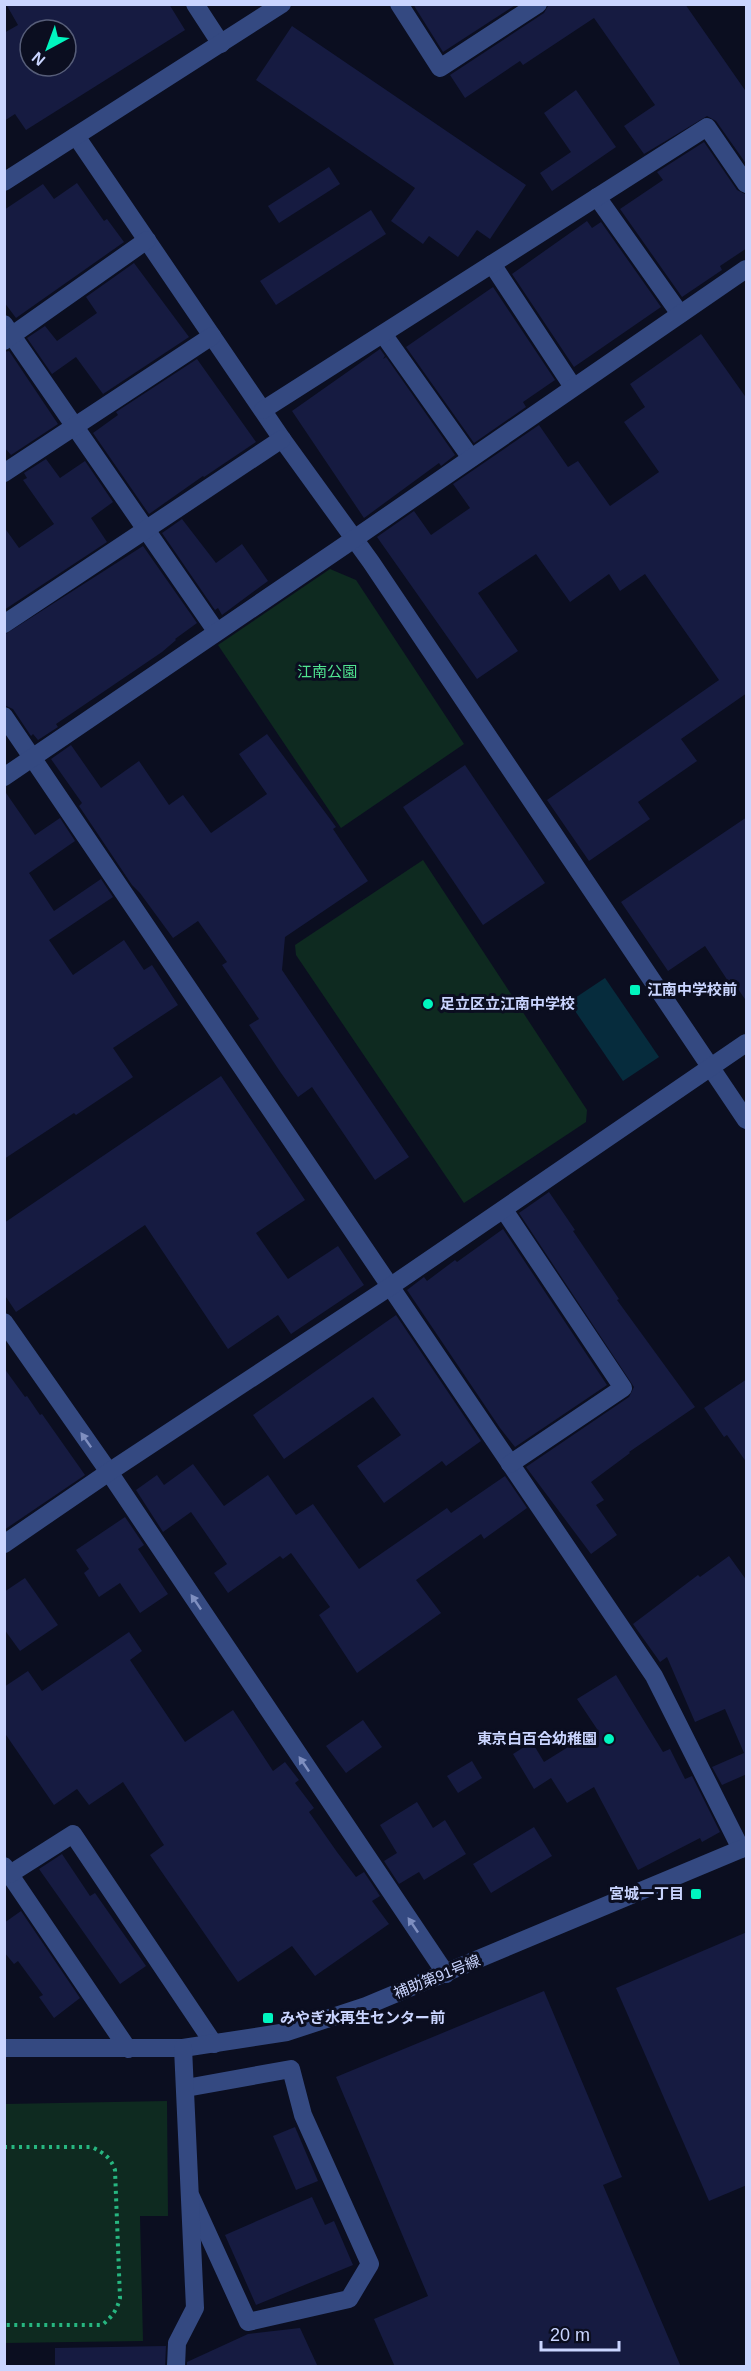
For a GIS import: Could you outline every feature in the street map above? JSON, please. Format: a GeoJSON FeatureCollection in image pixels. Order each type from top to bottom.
{"type":"FeatureCollection","features":[{"type":"Feature","properties":{"kind":"street"},"geometry":{"type":"LineString","coordinates":[[195,4],[221,44]]}},
{"type":"Feature","properties":{"kind":"street"},"geometry":{"type":"LineString","coordinates":[[4,182],[282,4]]}},
{"type":"Feature","properties":{"kind":"street"},"geometry":{"type":"LineString","coordinates":[[399,4],[440,68],[538,4]]}},
{"type":"Feature","properties":{"kind":"street"},"geometry":{"type":"LineString","coordinates":[[263,410],[706,127],[747,184]]}},
{"type":"Feature","properties":{"kind":"street"},"geometry":{"type":"LineString","coordinates":[[76,136],[282,439],[354,539],[747,1120]]}},
{"type":"Feature","properties":{"kind":"street"},"geometry":{"type":"LineString","coordinates":[[597,197],[680,314]]}},
{"type":"Feature","properties":{"kind":"street"},"geometry":{"type":"LineString","coordinates":[[147,240],[7,334],[216,632]]}},
{"type":"Feature","properties":{"kind":"street"},"geometry":{"type":"LineString","coordinates":[[492,264],[573,387]]}},
{"type":"Feature","properties":{"kind":"street"},"geometry":{"type":"LineString","coordinates":[[4,777],[747,269]]}},
{"type":"Feature","properties":{"kind":"street"},"geometry":{"type":"LineString","coordinates":[[383,334],[471,458]]}},
{"type":"Feature","properties":{"kind":"street"},"geometry":{"type":"LineString","coordinates":[[4,472],[212,336]]}},
{"type":"Feature","properties":{"kind":"street"},"geometry":{"type":"LineString","coordinates":[[4,624],[282,439]]}},
{"type":"Feature","properties":{"kind":"street"},"geometry":{"type":"LineString","coordinates":[[4,717],[654,1676],[744,1848]]}},
{"type":"Feature","properties":{"kind":"street"},"geometry":{"type":"LineString","coordinates":[[4,1544],[504,1210],[747,1043]]}},
{"type":"Feature","properties":{"kind":"street"},"geometry":{"type":"LineString","coordinates":[[504,1210],[623,1388],[510,1464]]}},
{"type":"Feature","properties":{"kind":"street"},"geometry":{"type":"LineString","coordinates":[[4,1322],[109,1472],[446,1974]]}},
{"type":"Feature","properties":{"kind":"street"},"geometry":{"type":"LineString","coordinates":[[128,2049],[7,1870],[73,1834],[214,2044]]}},
{"type":"Feature","properties":{"kind":"street","name":"補助第91号線"},"geometry":{"type":"LineString","coordinates":[[4,2048],[183,2048],[288,2032],[366,2006],[446,1974],[744,1848]]}},
{"type":"Feature","properties":{"kind":"street"},"geometry":{"type":"LineString","coordinates":[[176,2367],[177,2343],[195,2308],[183,2048]]}},
{"type":"Feature","properties":{"kind":"street"},"geometry":{"type":"LineString","coordinates":[[186,2088],[291,2069],[303,2115],[370,2264],[349,2299],[248,2322],[191,2197]]}},
{"type":"Feature","properties":{"kind":"path"},"geometry":{"type":"LineString","coordinates":[[4,2147],[92,2147],[103,2152],[112,2161],[115,2170],[120,2298],[118,2307],[111,2318],[102,2325],[4,2325]]}},
{"type":"Feature","properties":{"kind":"green space","name":"江南公園"},"geometry":{"type":"Polygon","coordinates":[[[330,569],[356,580],[464,744],[341,828],[218,645],[330,569]]]}},
{"type":"Feature","properties":{"kind":"green space"},"geometry":{"type":"Polygon","coordinates":[[[423,860],[587,1110],[586,1122],[464,1203],[296,955],[295,945],[423,860]]]}},
{"type":"Feature","properties":{"kind":"green space"},"geometry":{"type":"Polygon","coordinates":[[[167,2101],[168,2216],[140,2216],[143,2341],[5,2343],[5,2104],[167,2101]]]}},
{"type":"Feature","properties":{"kind":"water"},"geometry":{"type":"Polygon","coordinates":[[[605,978],[659,1057],[623,1081],[569,1002],[605,978]]]}},
{"type":"Feature","properties":{"kind":"building"},"geometry":{"type":"Polygon","coordinates":[[[6,4],[169,4],[185,30],[26,130],[15,114],[4,121],[4,33],[18,25],[6,4]]]}},
{"type":"Feature","properties":{"kind":"building"},"geometry":{"type":"Polygon","coordinates":[[[413,4],[517,4],[443,52],[413,4]]]}},
{"type":"Feature","properties":{"kind":"building"},"geometry":{"type":"Polygon","coordinates":[[[549,4],[685,4],[747,93],[747,165],[716,121],[707,116],[644,154],[624,126],[655,105],[594,18],[523,65],[520,61],[465,98],[450,75],[544,13],[549,4]]]}},
{"type":"Feature","properties":{"kind":"building"},"geometry":{"type":"Polygon","coordinates":[[[292,26],[526,185],[490,239],[477,230],[458,257],[429,236],[423,244],[391,221],[415,188],[256,80],[292,26]]]}},
{"type":"Feature","properties":{"kind":"building"},"geometry":{"type":"Polygon","coordinates":[[[576,90],[616,147],[552,191],[540,173],[571,152],[544,113],[576,90]]]}},
{"type":"Feature","properties":{"kind":"building"},"geometry":{"type":"Polygon","coordinates":[[[704,142],[737,190],[747,195],[747,248],[720,266],[722,270],[682,297],[620,209],[663,180],[657,172],[704,142]]]}},
{"type":"Feature","properties":{"kind":"building"},"geometry":{"type":"Polygon","coordinates":[[[329,167],[340,184],[279,223],[268,206],[329,167]]]}},
{"type":"Feature","properties":{"kind":"building"},"geometry":{"type":"Polygon","coordinates":[[[77,183],[104,221],[107,219],[124,242],[16,318],[4,302],[4,210],[43,184],[54,199],[77,183]]]}},
{"type":"Feature","properties":{"kind":"building"},"geometry":{"type":"Polygon","coordinates":[[[371,210],[386,234],[276,305],[260,281],[371,210]]]}},
{"type":"Feature","properties":{"kind":"building"},"geometry":{"type":"Polygon","coordinates":[[[587,221],[592,228],[601,222],[661,307],[574,367],[512,274],[587,221]]]}},
{"type":"Feature","properties":{"kind":"building"},"geometry":{"type":"Polygon","coordinates":[[[134,263],[189,337],[103,394],[76,357],[52,374],[27,338],[45,326],[57,341],[97,313],[86,297],[134,263]]]}},
{"type":"Feature","properties":{"kind":"building"},"geometry":{"type":"Polygon","coordinates":[[[493,287],[555,380],[523,402],[526,407],[474,443],[406,347],[493,287]]]}},
{"type":"Feature","properties":{"kind":"building"},"geometry":{"type":"Polygon","coordinates":[[[701,334],[747,399],[747,693],[681,739],[697,761],[638,802],[650,819],[589,861],[547,800],[719,680],[645,574],[620,591],[609,574],[570,602],[536,554],[478,593],[518,651],[477,679],[377,537],[414,511],[431,535],[470,508],[453,484],[539,425],[568,467],[578,461],[610,506],[659,472],[624,422],[645,407],[630,384],[701,334]]]}},
{"type":"Feature","properties":{"kind":"building"},"geometry":{"type":"Polygon","coordinates":[[[380,349],[385,356],[383,359],[386,357],[455,455],[441,466],[439,463],[364,518],[292,411],[380,349]]]}},
{"type":"Feature","properties":{"kind":"building"},"geometry":{"type":"Polygon","coordinates":[[[9,351],[58,424],[11,455],[4,447],[4,352],[9,351]]]}},
{"type":"Feature","properties":{"kind":"building"},"geometry":{"type":"Polygon","coordinates":[[[197,359],[256,442],[149,514],[93,433],[118,415],[116,412],[197,359]]]}},
{"type":"Feature","properties":{"kind":"building"},"geometry":{"type":"Polygon","coordinates":[[[46,459],[60,478],[85,461],[113,502],[91,518],[107,542],[4,610],[4,527],[19,548],[54,524],[23,480],[27,478],[24,473],[46,459]]]}},
{"type":"Feature","properties":{"kind":"building"},"geometry":{"type":"Polygon","coordinates":[[[182,519],[216,563],[242,544],[268,581],[222,615],[218,608],[215,610],[162,533],[182,519]]]}},
{"type":"Feature","properties":{"kind":"building"},"geometry":{"type":"Polygon","coordinates":[[[143,546],[197,623],[162,652],[56,724],[58,727],[38,740],[33,734],[31,736],[13,709],[4,705],[4,635],[143,546]]]}},
{"type":"Feature","properties":{"kind":"building"},"geometry":{"type":"Polygon","coordinates":[[[267,734],[336,827],[333,829],[368,881],[285,937],[282,970],[409,1157],[375,1180],[312,1087],[298,1097],[281,1073],[249,1025],[259,1019],[222,965],[227,962],[198,921],[173,938],[132,885],[79,806],[82,803],[51,759],[71,745],[101,788],[139,761],[169,805],[183,795],[211,833],[267,794],[239,754],[267,734]]]}},
{"type":"Feature","properties":{"kind":"building"},"geometry":{"type":"Polygon","coordinates":[[[465,765],[545,883],[483,925],[403,807],[465,765]]]}},
{"type":"Feature","properties":{"kind":"building"},"geometry":{"type":"Polygon","coordinates":[[[4,790],[35,835],[60,818],[75,841],[29,873],[54,911],[101,879],[113,897],[49,940],[73,975],[124,940],[144,970],[152,965],[178,1005],[113,1048],[133,1077],[4,1159],[4,790]]]}},
{"type":"Feature","properties":{"kind":"building"},"geometry":{"type":"Polygon","coordinates":[[[747,817],[747,1002],[731,979],[728,981],[705,946],[668,971],[621,902],[747,817]]]}},
{"type":"Feature","properties":{"kind":"building"},"geometry":{"type":"Polygon","coordinates":[[[221,1076],[305,1200],[256,1233],[288,1279],[338,1246],[364,1285],[291,1334],[278,1315],[228,1349],[145,1225],[16,1312],[4,1294],[4,1223],[221,1076]]]}},
{"type":"Feature","properties":{"kind":"building"},"geometry":{"type":"Polygon","coordinates":[[[549,1192],[619,1299],[617,1300],[695,1407],[629,1452],[591,1482],[604,1500],[596,1505],[617,1535],[591,1554],[526,1467],[629,1397],[634,1387],[519,1213],[549,1192]]]}},
{"type":"Feature","properties":{"kind":"building"},"geometry":{"type":"Polygon","coordinates":[[[503,1229],[607,1385],[515,1447],[407,1290],[424,1277],[427,1281],[455,1260],[457,1262],[503,1229]]]}},
{"type":"Feature","properties":{"kind":"building"},"geometry":{"type":"Polygon","coordinates":[[[396,1315],[481,1441],[446,1466],[442,1461],[384,1503],[357,1466],[401,1435],[373,1397],[284,1459],[253,1415],[396,1315]]]}},
{"type":"Feature","properties":{"kind":"building"},"geometry":{"type":"Polygon","coordinates":[[[4,1368],[25,1397],[27,1396],[40,1415],[42,1414],[85,1475],[4,1530],[4,1368]]]}},
{"type":"Feature","properties":{"kind":"building"},"geometry":{"type":"Polygon","coordinates":[[[747,1379],[747,1463],[727,1435],[724,1437],[704,1408],[747,1379]]]}},
{"type":"Feature","properties":{"kind":"building"},"geometry":{"type":"Polygon","coordinates":[[[193,1464],[224,1506],[268,1475],[296,1515],[313,1504],[359,1569],[447,1508],[451,1513],[505,1476],[527,1508],[484,1539],[481,1534],[416,1580],[441,1613],[357,1673],[319,1615],[330,1607],[291,1553],[283,1559],[280,1556],[228,1593],[214,1573],[227,1564],[191,1512],[163,1532],[136,1490],[157,1475],[164,1485],[193,1464]]]}},
{"type":"Feature","properties":{"kind":"building"},"geometry":{"type":"Polygon","coordinates":[[[125,1517],[144,1545],[138,1549],[168,1594],[140,1613],[120,1583],[99,1597],[84,1573],[89,1569],[76,1550],[125,1517]]]}},
{"type":"Feature","properties":{"kind":"building"},"geometry":{"type":"Polygon","coordinates":[[[729,1556],[747,1581],[747,1774],[722,1785],[712,1767],[744,1753],[725,1709],[695,1722],[667,1657],[660,1662],[633,1624],[698,1575],[700,1577],[729,1556]]]}},
{"type":"Feature","properties":{"kind":"building"},"geometry":{"type":"Polygon","coordinates":[[[25,1578],[58,1625],[20,1651],[4,1629],[4,1592],[25,1578]]]}},
{"type":"Feature","properties":{"kind":"building"},"geometry":{"type":"Polygon","coordinates":[[[129,1632],[142,1651],[130,1660],[185,1742],[233,1710],[273,1771],[285,1762],[299,1780],[295,1783],[314,1808],[309,1812],[337,1852],[356,1877],[364,1872],[380,1896],[372,1901],[389,1924],[315,1976],[292,1946],[238,1982],[150,1855],[164,1845],[123,1782],[89,1805],[77,1789],[54,1805],[4,1732],[4,1687],[28,1671],[42,1691],[129,1632]]]}},
{"type":"Feature","properties":{"kind":"building"},"geometry":{"type":"Polygon","coordinates":[[[616,1675],[663,1752],[670,1749],[685,1779],[692,1776],[720,1832],[702,1842],[700,1838],[638,1870],[594,1787],[567,1803],[551,1778],[534,1789],[513,1754],[532,1742],[544,1762],[597,1729],[577,1699],[616,1675]]]}},
{"type":"Feature","properties":{"kind":"building"},"geometry":{"type":"Polygon","coordinates":[[[363,1720],[382,1747],[346,1773],[326,1746],[363,1720]]]}},
{"type":"Feature","properties":{"kind":"building"},"geometry":{"type":"Polygon","coordinates":[[[472,1761],[482,1778],[458,1793],[447,1776],[472,1761]]]}},
{"type":"Feature","properties":{"kind":"building"},"geometry":{"type":"Polygon","coordinates":[[[417,1802],[433,1828],[445,1820],[466,1854],[424,1880],[419,1872],[399,1884],[384,1861],[397,1853],[380,1825],[417,1802]]]}},
{"type":"Feature","properties":{"kind":"building"},"geometry":{"type":"Polygon","coordinates":[[[534,1827],[552,1856],[491,1893],[473,1864],[534,1827]]]}},
{"type":"Feature","properties":{"kind":"building"},"geometry":{"type":"Polygon","coordinates":[[[62,1854],[90,1896],[95,1893],[146,1966],[120,1984],[39,1869],[62,1854]]]}},
{"type":"Feature","properties":{"kind":"building"},"geometry":{"type":"Polygon","coordinates":[[[21,1911],[80,1998],[54,2018],[39,1997],[43,1995],[18,1961],[14,1964],[4,1952],[4,1923],[21,1911]]]}},
{"type":"Feature","properties":{"kind":"building"},"geometry":{"type":"Polygon","coordinates":[[[747,1932],[747,2185],[709,2201],[616,1988],[747,1932]]]}},
{"type":"Feature","properties":{"kind":"building"},"geometry":{"type":"Polygon","coordinates":[[[544,1991],[622,2177],[603,2185],[681,2367],[395,2367],[374,2319],[428,2296],[336,2077],[544,1991]]]}},
{"type":"Feature","properties":{"kind":"building"},"geometry":{"type":"Polygon","coordinates":[[[295,2127],[318,2181],[296,2190],[273,2136],[295,2127]]]}},
{"type":"Feature","properties":{"kind":"building"},"geometry":{"type":"Polygon","coordinates":[[[312,2197],[325,2225],[334,2221],[353,2265],[256,2305],[225,2235],[312,2197]]]}},
{"type":"Feature","properties":{"kind":"building"},"geometry":{"type":"Polygon","coordinates":[[[300,2328],[318,2367],[187,2367],[187,2362],[248,2334],[300,2328]]]}},
{"type":"Feature","properties":{"kind":"building"},"geometry":{"type":"Polygon","coordinates":[[[166,2346],[165,2367],[55,2367],[55,2348],[166,2346]]]}},
{"type":"Feature","properties":{"kind":"place","name":"江南中学校前"},"geometry":{"type":"Point","coordinates":[635,990]}},
{"type":"Feature","properties":{"kind":"place","name":"足立区立江南中学校"},"geometry":{"type":"Point","coordinates":[428,1004]}},
{"type":"Feature","properties":{"kind":"place","name":"東京白百合幼稚園"},"geometry":{"type":"Point","coordinates":[609,1739]}},
{"type":"Feature","properties":{"kind":"place","name":"宮城一丁目"},"geometry":{"type":"Point","coordinates":[696,1894]}},
{"type":"Feature","properties":{"kind":"place","name":"みやぎ水再生センター前"},"geometry":{"type":"Point","coordinates":[268,2018]}}]}
